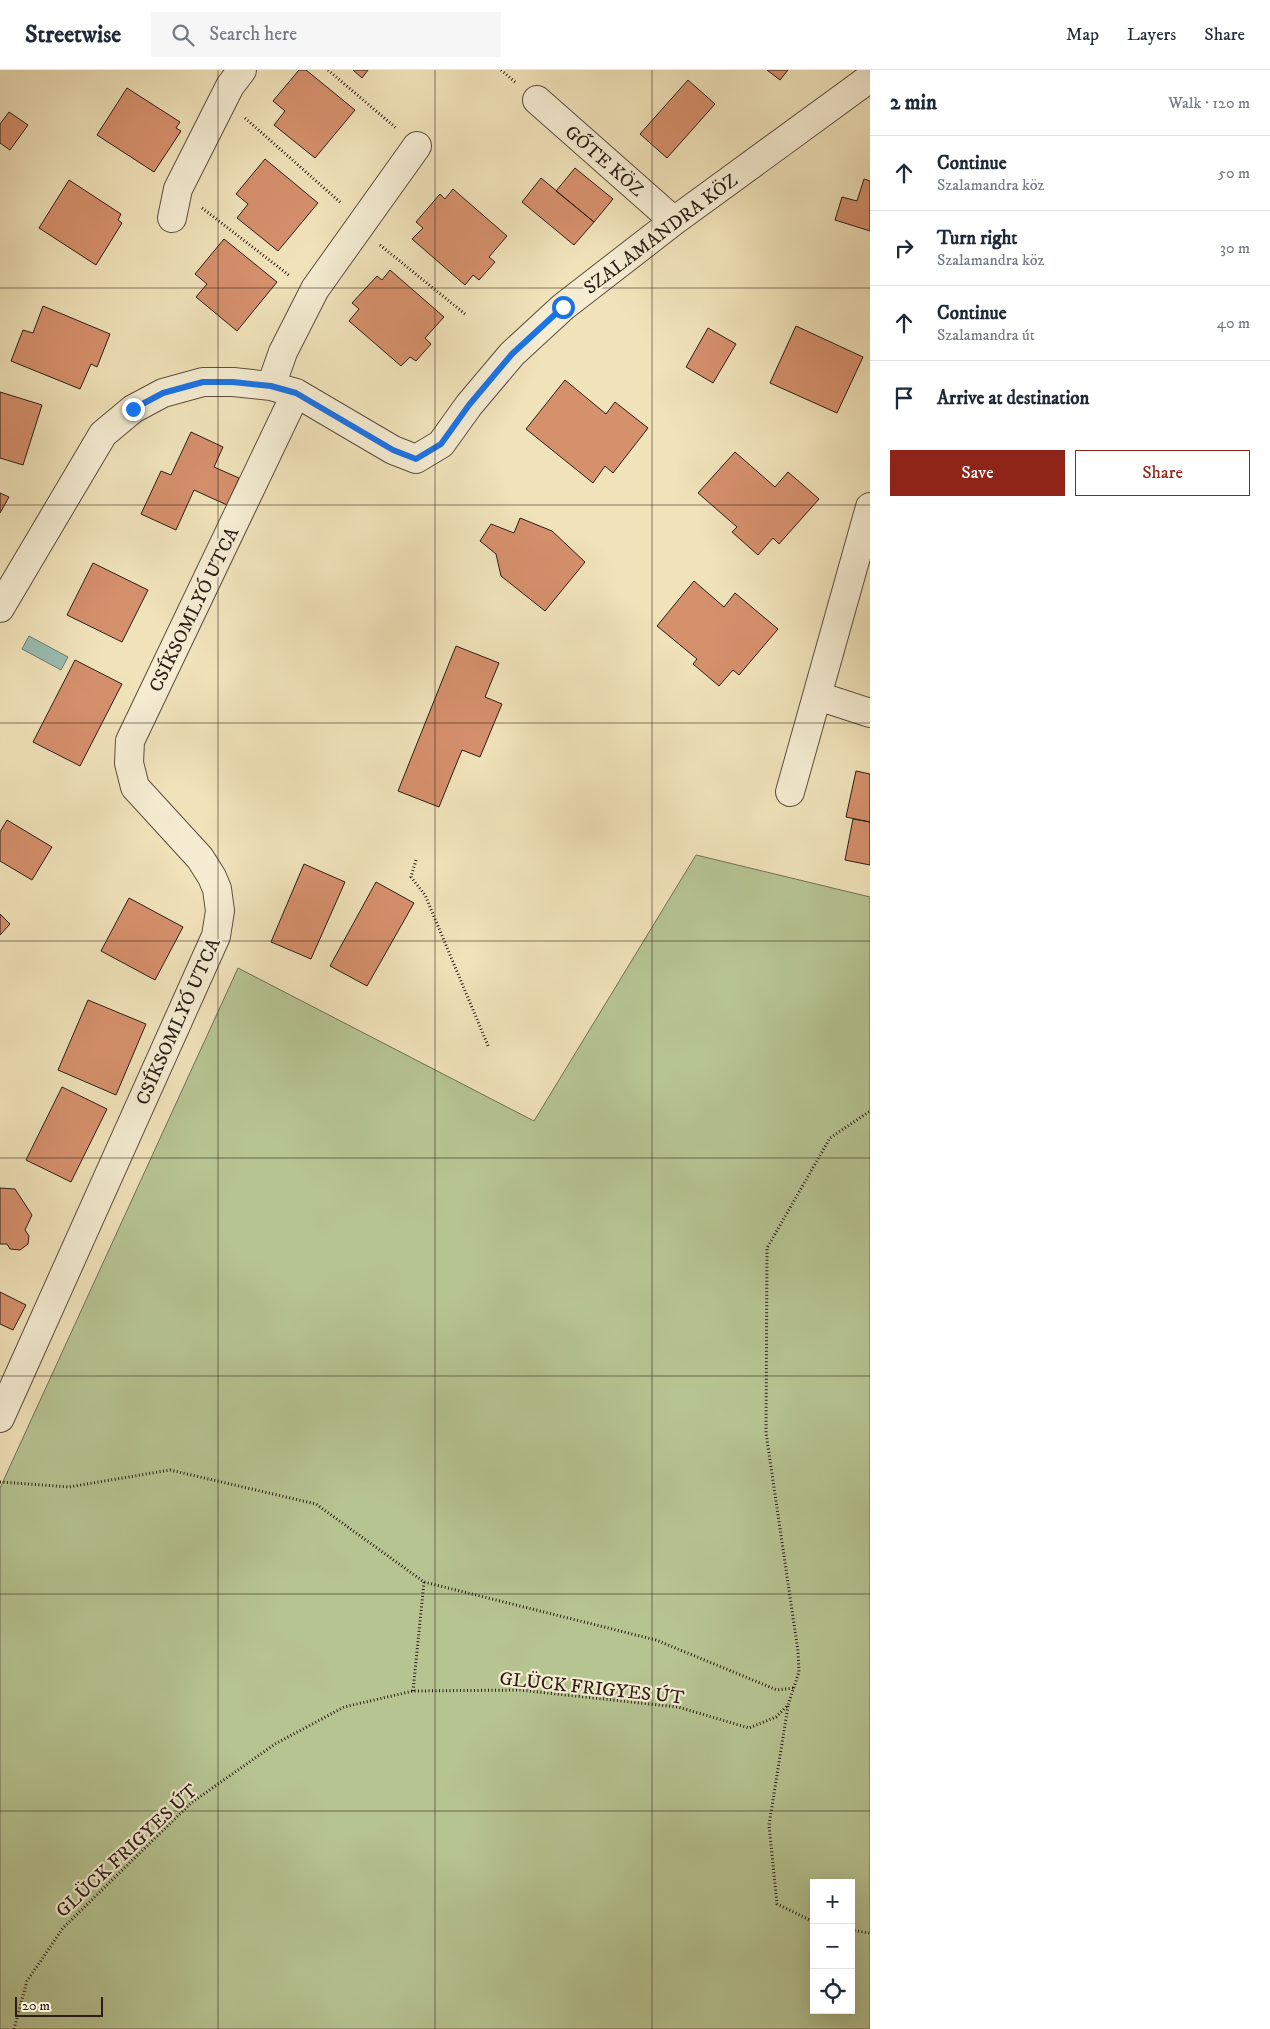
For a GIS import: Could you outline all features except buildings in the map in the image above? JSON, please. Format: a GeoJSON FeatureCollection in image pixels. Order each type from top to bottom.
{"type":"FeatureCollection","features":[{"type":"Feature","properties":{"kind":"street"},"geometry":{"type":"LineString","coordinates":[[172,218],[178,189],[223,99],[242,70]]}},
{"type":"Feature","properties":{"kind":"street","name":"SZALAMANDRA KÖZ"},"geometry":{"type":"LineString","coordinates":[[296,393],[393,450],[416,459],[441,444],[469,405],[519,347],[563,307],[674,221],[870,78]]}},
{"type":"Feature","properties":{"kind":"street","name":"GŐTE KÖZ"},"geometry":{"type":"LineString","coordinates":[[537,100],[674,221]]}},
{"type":"Feature","properties":{"kind":"street"},"geometry":{"type":"LineString","coordinates":[[271,386],[284,352],[312,293],[417,146]]}},
{"type":"Feature","properties":{"kind":"street"},"geometry":{"type":"LineString","coordinates":[[0,608],[103,434],[133,409],[163,393],[203,382],[233,382],[271,386],[296,393]]}},
{"type":"Feature","properties":{"kind":"street","name":"CSÍKSOMLYÓ UTCA"},"geometry":{"type":"LineString","coordinates":[[0,1418],[216,936],[220,911],[217,889],[212,877],[200,858],[135,787],[128,763],[130,741],[296,393]]}},
{"type":"Feature","properties":{"kind":"street"},"geometry":{"type":"LineString","coordinates":[[790,792],[870,507]]}},
{"type":"Feature","properties":{"kind":"street"},"geometry":{"type":"LineString","coordinates":[[818,696],[870,713]]}},
{"type":"Feature","properties":{"kind":"path"},"geometry":{"type":"LineString","coordinates":[[328,70],[417,146]]}},
{"type":"Feature","properties":{"kind":"path"},"geometry":{"type":"LineString","coordinates":[[223,99],[360,224],[465,314]]}},
{"type":"Feature","properties":{"kind":"path"},"geometry":{"type":"LineString","coordinates":[[178,189],[312,293]]}},
{"type":"Feature","properties":{"kind":"path"},"geometry":{"type":"LineString","coordinates":[[416,860],[411,877],[425,895],[489,1048]]}},
{"type":"Feature","properties":{"kind":"path"},"geometry":{"type":"LineString","coordinates":[[810,1920],[777,1904],[769,1825],[788,1706],[799,1672],[798,1651],[766,1433],[767,1248],[830,1138],[870,1111]]}},
{"type":"Feature","properties":{"kind":"path"},"geometry":{"type":"LineString","coordinates":[[0,1482],[69,1487],[170,1470],[316,1504],[424,1582],[656,1640],[777,1690],[794,1688]]}},
{"type":"Feature","properties":{"kind":"path"},"geometry":{"type":"LineString","coordinates":[[413,1692],[424,1582]]}},
{"type":"Feature","properties":{"kind":"path","name":"GLÜCK FRIGYES ÚT"},"geometry":{"type":"LineString","coordinates":[[14,2029],[27,1981],[63,1928],[191,1803],[274,1744],[344,1707],[413,1692],[520,1690],[678,1707],[749,1728],[776,1717],[788,1706]]}},
{"type":"Feature","properties":{"kind":"path"},"geometry":{"type":"LineString","coordinates":[[855,1931],[870,1933]]}},
{"type":"Feature","properties":{"kind":"green space"},"geometry":{"type":"Polygon","coordinates":[[[696,855],[870,897],[870,2029],[0,2029],[0,1488],[238,968],[534,1121],[696,855]]]}},
{"type":"Feature","properties":{"kind":"water"},"geometry":{"type":"Polygon","coordinates":[[[29,636],[68,657],[61,670],[22,649],[29,636]]]}},
{"type":"Feature","properties":{"kind":"route"},"geometry":{"type":"LineString","coordinates":[[133,409],[163,393],[203,382],[233,382],[271,386],[296,393],[329,410],[393,450],[416,459],[441,444],[469,405],[512,354],[563,307]]}}]}
